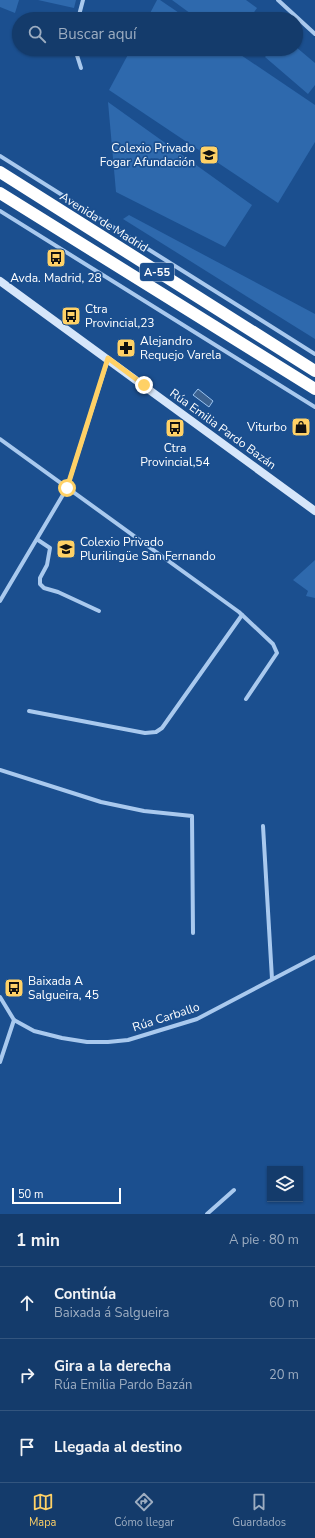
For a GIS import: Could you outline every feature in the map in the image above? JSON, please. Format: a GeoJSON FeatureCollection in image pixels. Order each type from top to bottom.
{"type":"FeatureCollection","features":[{"type":"Feature","properties":{"kind":"highway","name":"Avenida de Madrid"},"geometry":{"type":"LineString","coordinates":[[0,172],[315,371]]}},
{"type":"Feature","properties":{"kind":"highway","name":"A-55"},"geometry":{"type":"LineString","coordinates":[[0,193],[315,390]]}},
{"type":"Feature","properties":{"kind":"street"},"geometry":{"type":"LineString","coordinates":[[80,12],[83,0]]}},
{"type":"Feature","properties":{"kind":"street"},"geometry":{"type":"LineString","coordinates":[[278,0],[291,12]]}},
{"type":"Feature","properties":{"kind":"street"},"geometry":{"type":"LineString","coordinates":[[303,23],[315,34]]}},
{"type":"Feature","properties":{"kind":"street"},"geometry":{"type":"LineString","coordinates":[[77,56],[81,68]]}},
{"type":"Feature","properties":{"kind":"street"},"geometry":{"type":"LineString","coordinates":[[0,156],[315,354]]}},
{"type":"Feature","properties":{"kind":"street"},"geometry":{"type":"LineString","coordinates":[[0,211],[315,406]]}},
{"type":"Feature","properties":{"kind":"street","name":"Rúa Emilia Pardo Bazán"},"geometry":{"type":"LineString","coordinates":[[0,281],[108,358],[315,511]]}},
{"type":"Feature","properties":{"kind":"street"},"geometry":{"type":"LineString","coordinates":[[0,602],[38,540],[67,488],[108,358]]}},
{"type":"Feature","properties":{"kind":"street"},"geometry":{"type":"LineString","coordinates":[[0,439],[241,614],[273,644],[277,653],[246,699]]}},
{"type":"Feature","properties":{"kind":"street"},"geometry":{"type":"LineString","coordinates":[[38,540],[50,548],[47,565],[40,578],[40,584],[44,588],[58,592],[99,611]]}},
{"type":"Feature","properties":{"kind":"street"},"geometry":{"type":"LineString","coordinates":[[29,711],[145,733],[156,732],[162,728],[241,614]]}},
{"type":"Feature","properties":{"kind":"street"},"geometry":{"type":"LineString","coordinates":[[0,770],[102,802],[144,811],[192,816],[193,933]]}},
{"type":"Feature","properties":{"kind":"street"},"geometry":{"type":"LineString","coordinates":[[263,826],[272,979]]}},
{"type":"Feature","properties":{"kind":"street","name":"Rúa Carballo"},"geometry":{"type":"LineString","coordinates":[[14,1020],[34,1031],[62,1038],[94,1042],[128,1040],[197,1019],[315,957]]}},
{"type":"Feature","properties":{"kind":"street"},"geometry":{"type":"LineString","coordinates":[[0,997],[14,1020],[0,1062]]}},
{"type":"Feature","properties":{"kind":"street"},"geometry":{"type":"LineString","coordinates":[[207,1214],[234,1190]]}},
{"type":"Feature","properties":{"kind":"shaded area"},"geometry":{"type":"Polygon","coordinates":[[[0,0],[19,0],[15,12],[0,7],[0,0]]]}},
{"type":"Feature","properties":{"kind":"shaded area"},"geometry":{"type":"Polygon","coordinates":[[[38,0],[76,0],[74,8],[38,0]]]}},
{"type":"Feature","properties":{"kind":"shaded area"},"geometry":{"type":"Polygon","coordinates":[[[157,0],[160,0],[178,12],[151,12],[157,0]]]}},
{"type":"Feature","properties":{"kind":"shaded area"},"geometry":{"type":"Polygon","coordinates":[[[172,0],[246,0],[257,8],[254,12],[188,12],[172,0]]]}},
{"type":"Feature","properties":{"kind":"shaded area"},"geometry":{"type":"Polygon","coordinates":[[[303,53],[315,63],[315,85],[308,94],[265,57],[303,56],[303,53]]]}},
{"type":"Feature","properties":{"kind":"shaded area"},"geometry":{"type":"Polygon","coordinates":[[[127,56],[242,56],[315,105],[315,142],[278,203],[109,90],[127,56]]]}},
{"type":"Feature","properties":{"kind":"shaded area"},"geometry":{"type":"Polygon","coordinates":[[[108,102],[252,205],[225,247],[116,192],[108,102]]]}},
{"type":"Feature","properties":{"kind":"shaded area"},"geometry":{"type":"Polygon","coordinates":[[[129,215],[315,314],[315,339],[123,219],[129,215]]]}},
{"type":"Feature","properties":{"kind":"shaded area"},"geometry":{"type":"Polygon","coordinates":[[[198,389],[213,401],[209,407],[193,395],[198,389]]]}},
{"type":"Feature","properties":{"kind":"shaded area"},"geometry":{"type":"Polygon","coordinates":[[[315,560],[315,598],[306,596],[308,591],[293,580],[315,560]]]}},
{"type":"Feature","properties":{"kind":"place","name":"Colexio Privado Fogar Afundación"},"geometry":{"type":"Point","coordinates":[209,155]}},
{"type":"Feature","properties":{"kind":"place","name":"Avda. Madrid, 28"},"geometry":{"type":"Point","coordinates":[56,258]}},
{"type":"Feature","properties":{"kind":"place","name":"Ctra Provincial,23"},"geometry":{"type":"Point","coordinates":[71,316]}},
{"type":"Feature","properties":{"kind":"place","name":"Alejandro Requejo Varela"},"geometry":{"type":"Point","coordinates":[126,348]}},
{"type":"Feature","properties":{"kind":"place","name":"Viturbo"},"geometry":{"type":"Point","coordinates":[301,427]}},
{"type":"Feature","properties":{"kind":"place","name":"Ctra Provincial,54"},"geometry":{"type":"Point","coordinates":[175,428]}},
{"type":"Feature","properties":{"kind":"place","name":"Colexio Privado Plurilingüe San Fernando"},"geometry":{"type":"Point","coordinates":[66,549]}},
{"type":"Feature","properties":{"kind":"place","name":"Baixada A Salgueira, 45"},"geometry":{"type":"Point","coordinates":[14,988]}},
{"type":"Feature","properties":{"kind":"route"},"geometry":{"type":"LineString","coordinates":[[67,488],[108,358],[144,385]]}}]}
